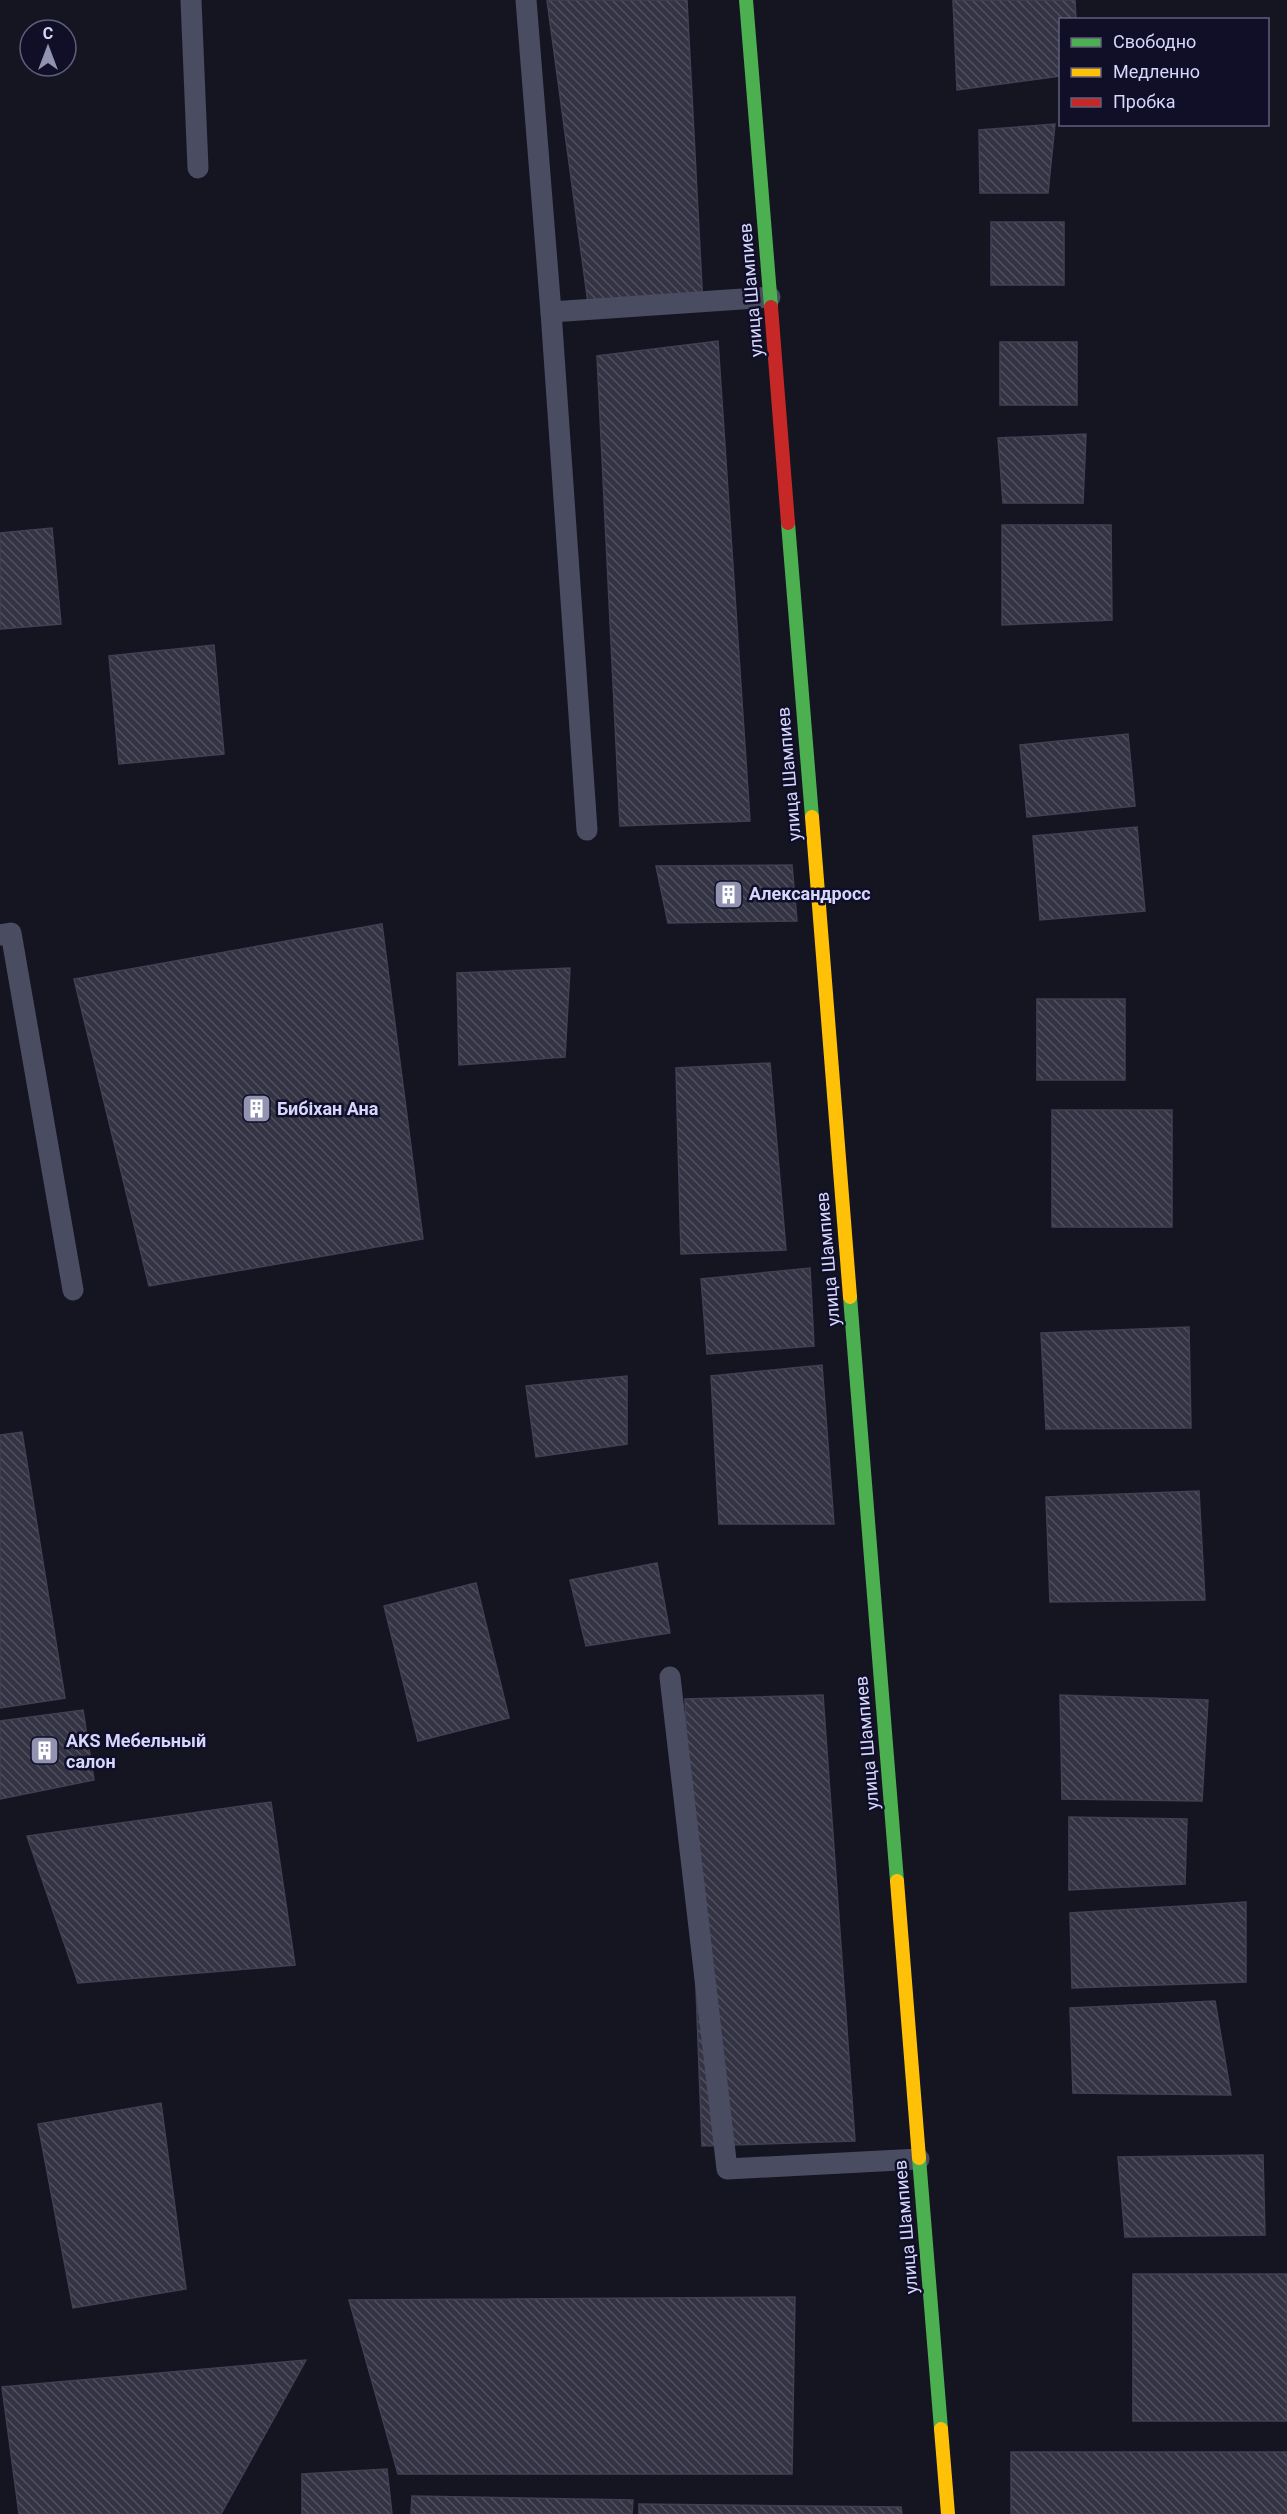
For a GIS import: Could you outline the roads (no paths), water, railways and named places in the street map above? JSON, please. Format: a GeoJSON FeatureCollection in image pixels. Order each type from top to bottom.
{"type":"FeatureCollection","features":[{"type":"Feature","properties":{"kind":"street","name":"улица Шампиев"},"geometry":{"type":"LineString","coordinates":[[746,0],[948,2514]]}},
{"type":"Feature","properties":{"kind":"lane"},"geometry":{"type":"LineString","coordinates":[[191,0],[198,168]]}},
{"type":"Feature","properties":{"kind":"lane"},"geometry":{"type":"LineString","coordinates":[[526,0],[551,312],[587,830]]}},
{"type":"Feature","properties":{"kind":"lane"},"geometry":{"type":"LineString","coordinates":[[551,312],[770,297]]}},
{"type":"Feature","properties":{"kind":"lane"},"geometry":{"type":"LineString","coordinates":[[0,935],[11,933],[73,1290]]}},
{"type":"Feature","properties":{"kind":"lane"},"geometry":{"type":"LineString","coordinates":[[670,1677],[727,2169],[919,2159]]}},
{"type":"Feature","properties":{"kind":"place","name":"Александросс"},"geometry":{"type":"Point","coordinates":[728,894]}},
{"type":"Feature","properties":{"kind":"place","name":"Бибіхан Ана"},"geometry":{"type":"Point","coordinates":[256,1109]}},
{"type":"Feature","properties":{"kind":"place","name":"AKS Мебельный салон"},"geometry":{"type":"Point","coordinates":[45,1751]}}]}
